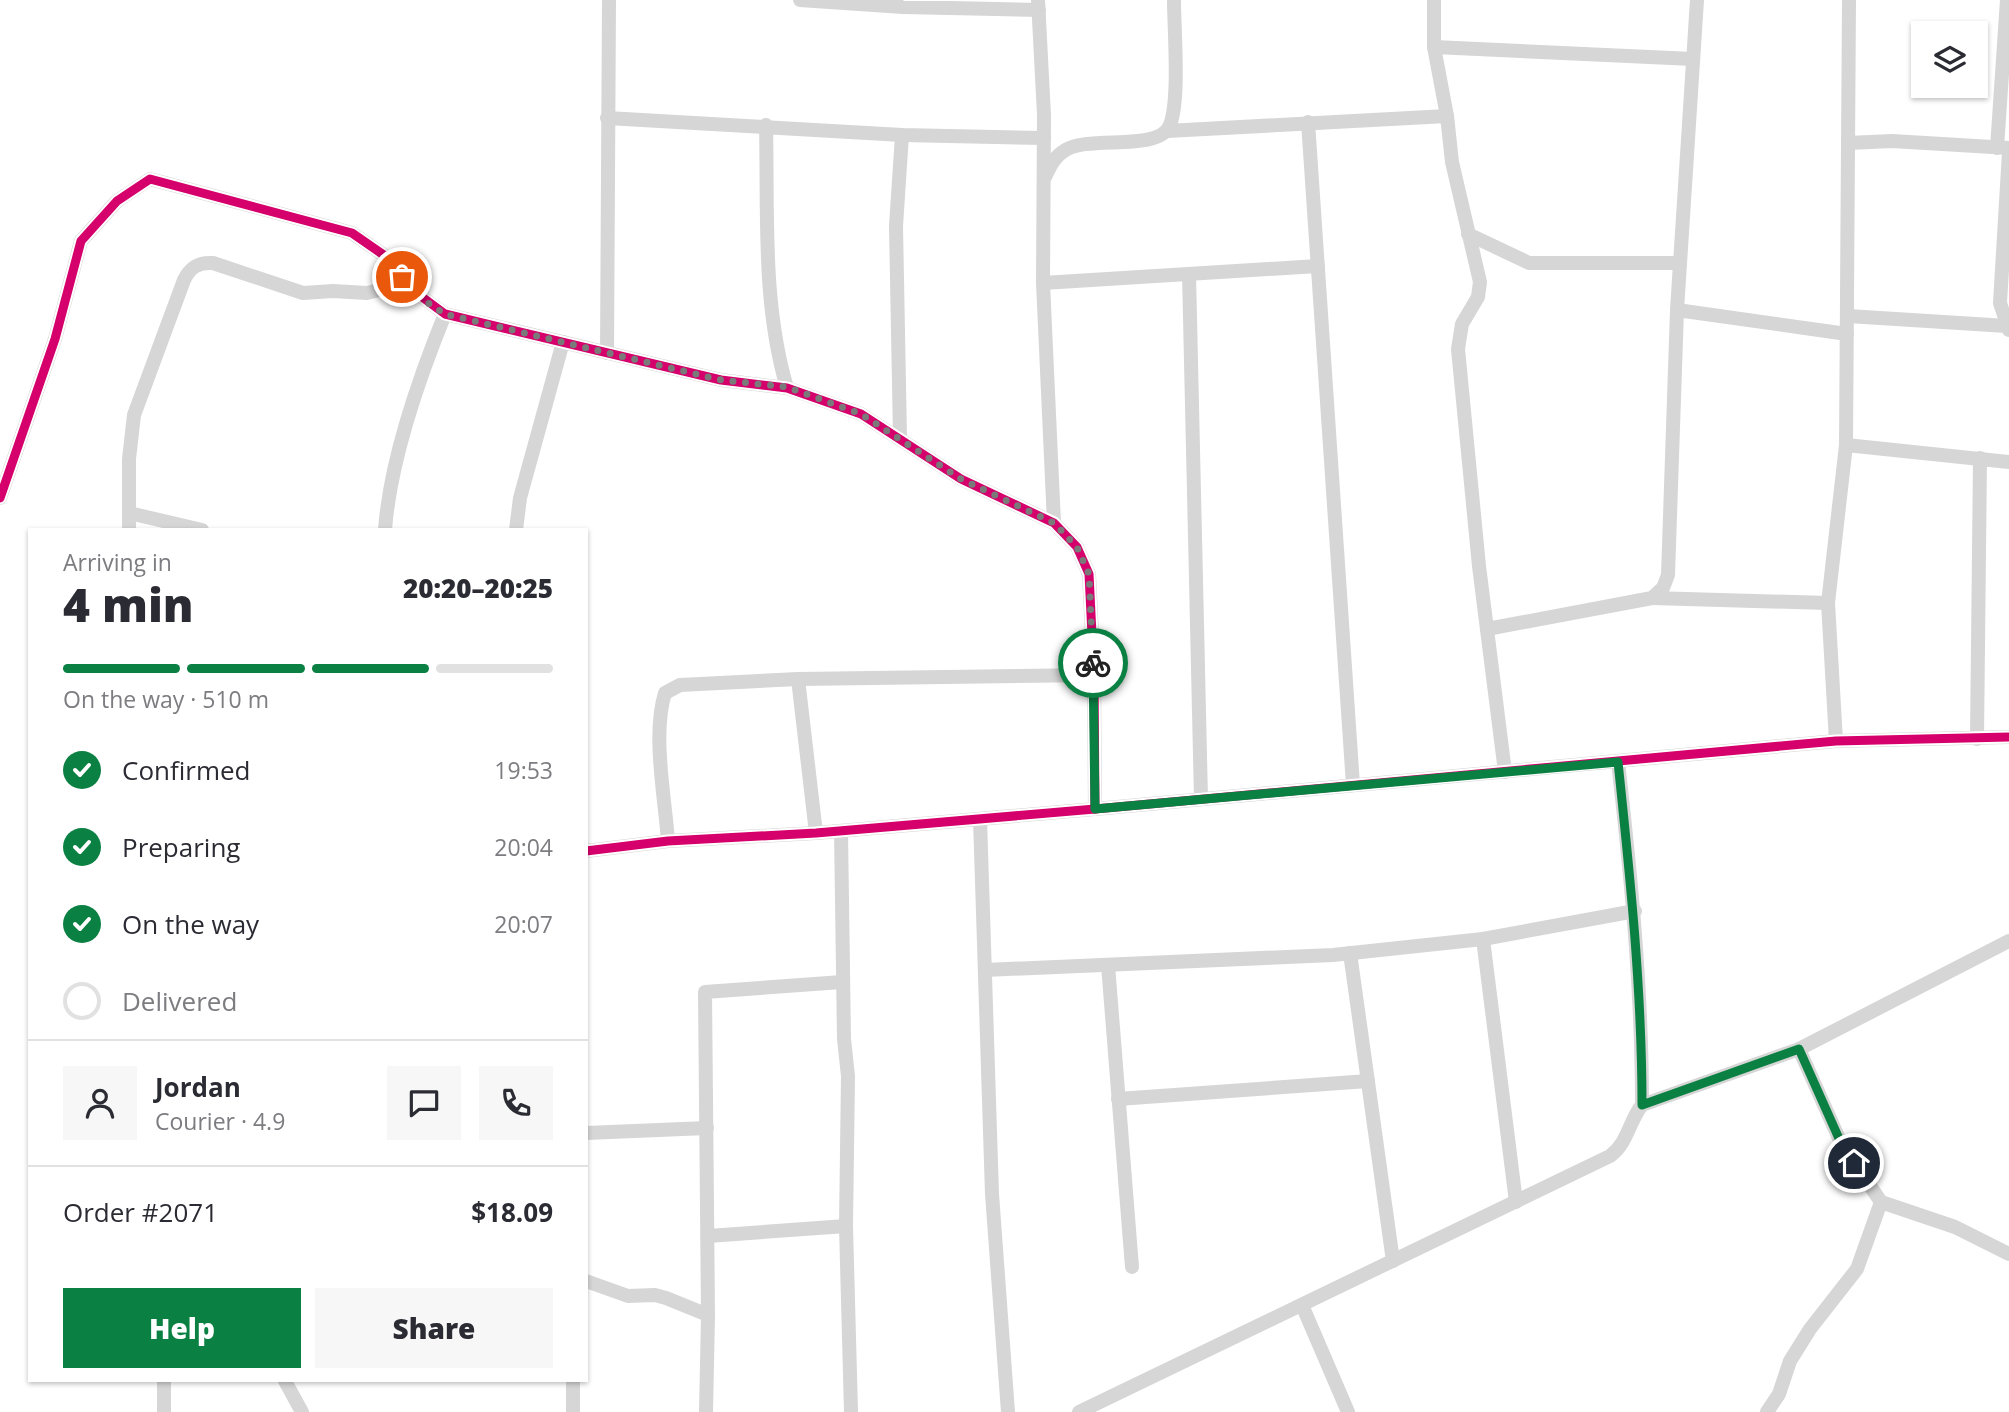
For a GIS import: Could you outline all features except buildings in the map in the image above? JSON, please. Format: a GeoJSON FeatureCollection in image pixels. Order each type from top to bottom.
{"type":"FeatureCollection","features":[{"type":"Feature","properties":{"kind":"street"},"geometry":{"type":"LineString","coordinates":[[607,353],[608,0]]}},
{"type":"Feature","properties":{"kind":"street"},"geometry":{"type":"LineString","coordinates":[[800,0],[1038,5],[1044,138],[1043,283],[1054,523]]}},
{"type":"Feature","properties":{"kind":"street"},"geometry":{"type":"LineString","coordinates":[[1167,131],[1174,100],[1174,0]]}},
{"type":"Feature","properties":{"kind":"street"},"geometry":{"type":"LineString","coordinates":[[1434,0],[1434,47],[1447,116],[1452,162],[1480,290],[1462,324],[1458,349],[1505,772]]}},
{"type":"Feature","properties":{"kind":"street"},"geometry":{"type":"LineString","coordinates":[[1652,598],[1663,588],[1668,576],[1677,310],[1697,0]]}},
{"type":"Feature","properties":{"kind":"street"},"geometry":{"type":"LineString","coordinates":[[1836,741],[1828,603],[1846,444],[1849,0]]}},
{"type":"Feature","properties":{"kind":"street"},"geometry":{"type":"LineString","coordinates":[[1848,316],[2008,328],[2000,303],[2008,1]]}},
{"type":"Feature","properties":{"kind":"street"},"geometry":{"type":"LineString","coordinates":[[1434,47],[1693,59]]}},
{"type":"Feature","properties":{"kind":"street"},"geometry":{"type":"LineString","coordinates":[[1044,179],[1056,157],[1071,147],[1152,139],[1167,131],[1447,116]]}},
{"type":"Feature","properties":{"kind":"street"},"geometry":{"type":"LineString","coordinates":[[607,118],[766,125],[902,135],[1044,138]]}},
{"type":"Feature","properties":{"kind":"street"},"geometry":{"type":"LineString","coordinates":[[1308,122],[1353,785]]}},
{"type":"Feature","properties":{"kind":"street"},"geometry":{"type":"LineString","coordinates":[[766,125],[772,321],[787,387]]}},
{"type":"Feature","properties":{"kind":"street"},"geometry":{"type":"LineString","coordinates":[[900,437],[896,226],[902,135]]}},
{"type":"Feature","properties":{"kind":"street"},"geometry":{"type":"LineString","coordinates":[[1848,143],[1892,141],[2005,149]]}},
{"type":"Feature","properties":{"kind":"street"},"geometry":{"type":"LineString","coordinates":[[0,498],[55,339],[82,241],[117,201],[150,179],[352,233],[388,258],[402,277],[428,303],[445,314],[721,380],[787,387],[861,414],[961,479],[1054,523],[1077,547],[1089,574],[1094,675],[1095,809]]}},
{"type":"Feature","properties":{"kind":"street"},"geometry":{"type":"LineString","coordinates":[[1468,234],[1529,263],[1680,263]]}},
{"type":"Feature","properties":{"kind":"street"},"geometry":{"type":"LineString","coordinates":[[128,528],[129,459],[134,415],[184,280],[192,268],[205,262],[213,263],[303,293],[367,293],[383,289],[402,277]]}},
{"type":"Feature","properties":{"kind":"street"},"geometry":{"type":"LineString","coordinates":[[1043,283],[1318,266]]}},
{"type":"Feature","properties":{"kind":"street"},"geometry":{"type":"LineString","coordinates":[[1189,274],[1201,799]]}},
{"type":"Feature","properties":{"kind":"street"},"geometry":{"type":"LineString","coordinates":[[1677,310],[1847,334]]}},
{"type":"Feature","properties":{"kind":"street"},"geometry":{"type":"LineString","coordinates":[[385,528],[394,473],[414,400],[445,314]]}},
{"type":"Feature","properties":{"kind":"street"},"geometry":{"type":"LineString","coordinates":[[516,528],[520,498],[563,342]]}},
{"type":"Feature","properties":{"kind":"street"},"geometry":{"type":"LineString","coordinates":[[1846,444],[2009,462]]}},
{"type":"Feature","properties":{"kind":"street"},"geometry":{"type":"LineString","coordinates":[[1977,740],[1980,458]]}},
{"type":"Feature","properties":{"kind":"street"},"geometry":{"type":"LineString","coordinates":[[129,513],[193,528]]}},
{"type":"Feature","properties":{"kind":"street"},"geometry":{"type":"LineString","coordinates":[[1487,629],[1652,598],[1828,603]]}},
{"type":"Feature","properties":{"kind":"street"},"geometry":{"type":"LineString","coordinates":[[668,841],[659,728],[660,709],[665,693],[680,685],[799,680],[1094,675]]}},
{"type":"Feature","properties":{"kind":"street"},"geometry":{"type":"LineString","coordinates":[[799,680],[816,833]]}},
{"type":"Feature","properties":{"kind":"street"},"geometry":{"type":"LineString","coordinates":[[588,851],[668,841],[816,833],[1095,809],[1836,741],[1977,740],[2009,737]]}},
{"type":"Feature","properties":{"kind":"street"},"geometry":{"type":"LineString","coordinates":[[1618,762],[1634,911],[1642,1031],[1642,1105]]}},
{"type":"Feature","properties":{"kind":"street"},"geometry":{"type":"LineString","coordinates":[[980,818],[992,1194],[1008,1412]]}},
{"type":"Feature","properties":{"kind":"street"},"geometry":{"type":"LineString","coordinates":[[841,831],[842,982],[848,1076],[846,1226],[851,1412]]}},
{"type":"Feature","properties":{"kind":"street"},"geometry":{"type":"LineString","coordinates":[[985,970],[1350,953],[1483,939],[1634,911]]}},
{"type":"Feature","properties":{"kind":"street"},"geometry":{"type":"LineString","coordinates":[[1483,939],[1516,1202]]}},
{"type":"Feature","properties":{"kind":"street"},"geometry":{"type":"LineString","coordinates":[[1079,1412],[1616,1152],[1625,1141],[1635,1114],[1642,1105],[1799,1049],[2009,940]]}},
{"type":"Feature","properties":{"kind":"street"},"geometry":{"type":"LineString","coordinates":[[1350,953],[1393,1261]]}},
{"type":"Feature","properties":{"kind":"street"},"geometry":{"type":"LineString","coordinates":[[1108,965],[1132,1266]]}},
{"type":"Feature","properties":{"kind":"street"},"geometry":{"type":"LineString","coordinates":[[706,1412],[708,1236],[705,992],[842,982]]}},
{"type":"Feature","properties":{"kind":"street"},"geometry":{"type":"LineString","coordinates":[[1799,1049],[1841,1143],[1881,1202],[1955,1227],[2009,1254]]}},
{"type":"Feature","properties":{"kind":"street"},"geometry":{"type":"LineString","coordinates":[[1118,1099],[1368,1081]]}},
{"type":"Feature","properties":{"kind":"street"},"geometry":{"type":"LineString","coordinates":[[588,1133],[707,1128]]}},
{"type":"Feature","properties":{"kind":"street"},"geometry":{"type":"LineString","coordinates":[[1768,1412],[1779,1394],[1790,1361],[1810,1329],[1857,1269],[1881,1202]]}},
{"type":"Feature","properties":{"kind":"street"},"geometry":{"type":"LineString","coordinates":[[708,1236],[846,1226]]}},
{"type":"Feature","properties":{"kind":"street"},"geometry":{"type":"LineString","coordinates":[[588,1282],[628,1296],[655,1295],[666,1298],[708,1315]]}},
{"type":"Feature","properties":{"kind":"street"},"geometry":{"type":"LineString","coordinates":[[1302,1305],[1348,1412]]}},
{"type":"Feature","properties":{"kind":"street"},"geometry":{"type":"LineString","coordinates":[[164,1382],[164,1412]]}},
{"type":"Feature","properties":{"kind":"street"},"geometry":{"type":"LineString","coordinates":[[286,1382],[302,1412]]}},
{"type":"Feature","properties":{"kind":"street"},"geometry":{"type":"LineString","coordinates":[[573,1382],[573,1412]]}},
{"type":"Feature","properties":{"kind":"cycle path"},"geometry":{"type":"LineString","coordinates":[[0,498],[55,339],[81,241],[117,201],[150,179],[352,233],[388,258],[414,291],[445,314],[721,380],[787,388],[861,414],[961,479],[1054,523],[1077,547],[1089,574],[1094,675],[1095,809]]}},
{"type":"Feature","properties":{"kind":"cycle path"},"geometry":{"type":"LineString","coordinates":[[588,851],[668,841],[816,833],[1095,809],[1836,741],[2009,737]]}},
{"type":"Feature","properties":{"kind":"way so far"},"geometry":{"type":"LineString","coordinates":[[402,277],[414,291],[445,314],[721,380],[787,387],[861,414],[961,479],[1054,523],[1077,547],[1089,574],[1093,663]]}},
{"type":"Feature","properties":{"kind":"route"},"geometry":{"type":"LineString","coordinates":[[1093,663],[1095,809],[1618,762],[1634,911],[1642,1031],[1642,1105],[1799,1049],[1841,1143],[1854,1163]]}}]}
